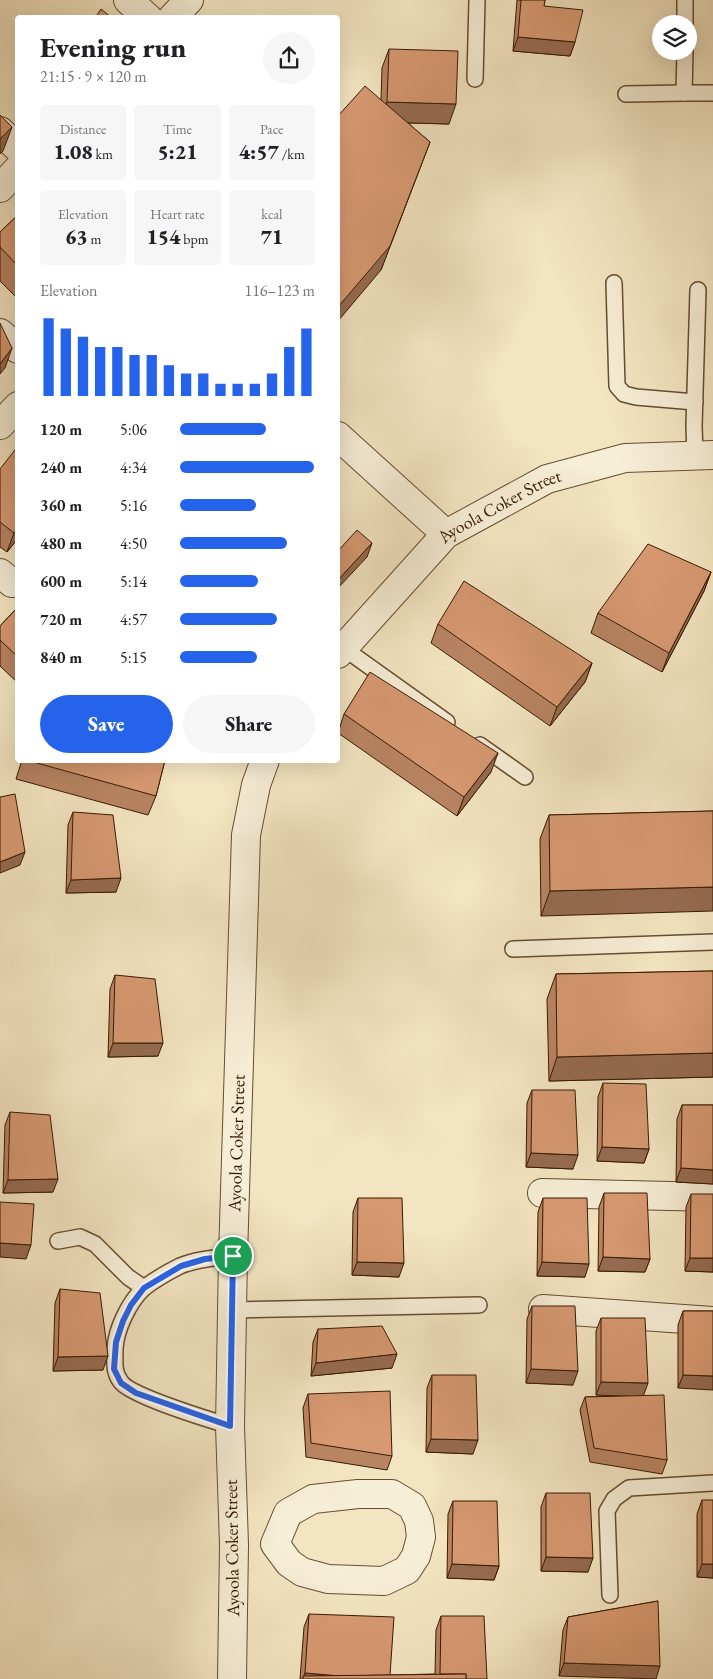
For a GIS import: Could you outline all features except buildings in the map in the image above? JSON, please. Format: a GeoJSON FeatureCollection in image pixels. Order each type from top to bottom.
{"type":"FeatureCollection","features":[{"type":"Feature","properties":{"kind":"street"},"geometry":{"type":"LineString","coordinates":[[128,0],[145,15]]}},
{"type":"Feature","properties":{"kind":"street"},"geometry":{"type":"LineString","coordinates":[[175,15],[189,0]]}},
{"type":"Feature","properties":{"kind":"street"},"geometry":{"type":"LineString","coordinates":[[0,131],[15,145]]}},
{"type":"Feature","properties":{"kind":"street"},"geometry":{"type":"LineString","coordinates":[[0,188],[15,172]]}},
{"type":"Feature","properties":{"kind":"street"},"geometry":{"type":"LineString","coordinates":[[0,333],[15,346]]}},
{"type":"Feature","properties":{"kind":"street"},"geometry":{"type":"LineString","coordinates":[[0,424],[15,409]]}},
{"type":"Feature","properties":{"kind":"street"},"geometry":{"type":"LineString","coordinates":[[340,438],[446,534]]}},
{"type":"Feature","properties":{"kind":"street","name":"Ayoola Coker Street"},"geometry":{"type":"LineString","coordinates":[[340,650],[446,534],[547,479],[625,458],[704,455]]}},
{"type":"Feature","properties":{"kind":"street","name":"Ayoola Coker Street"},"geometry":{"type":"LineString","coordinates":[[232,1679],[234,1545],[230,1426],[233,1256],[246,835],[256,785],[265,763]]}},
{"type":"Feature","properties":{"kind":"street"},"geometry":{"type":"LineString","coordinates":[[542,1193],[713,1197]]}},
{"type":"Feature","properties":{"kind":"street"},"geometry":{"type":"LineString","coordinates":[[543,1309],[713,1321]]}},
{"type":"Feature","properties":{"kind":"street"},"geometry":{"type":"LineString","coordinates":[[358,1494],[392,1494],[412,1506],[422,1537],[416,1556],[407,1570],[384,1580],[328,1580],[302,1572],[289,1563],[275,1544],[288,1513],[313,1499],[358,1494]]}},
{"type":"Feature","properties":{"kind":"street"},"geometry":{"type":"LineString","coordinates":[[234,1545],[275,1544]]}},
{"type":"Feature","properties":{"kind":"lane"},"geometry":{"type":"LineString","coordinates":[[475,79],[476,0]]}},
{"type":"Feature","properties":{"kind":"lane"},"geometry":{"type":"LineString","coordinates":[[685,0],[685,15]]}},
{"type":"Feature","properties":{"kind":"lane"},"geometry":{"type":"LineString","coordinates":[[684,93],[685,60]]}},
{"type":"Feature","properties":{"kind":"lane"},"geometry":{"type":"LineString","coordinates":[[626,94],[713,93]]}},
{"type":"Feature","properties":{"kind":"lane"},"geometry":{"type":"LineString","coordinates":[[614,282],[617,386],[624,394],[636,397],[695,402]]}},
{"type":"Feature","properties":{"kind":"lane"},"geometry":{"type":"LineString","coordinates":[[698,290],[695,402],[704,455]]}},
{"type":"Feature","properties":{"kind":"lane"},"geometry":{"type":"LineString","coordinates":[[340,650],[525,777]]}},
{"type":"Feature","properties":{"kind":"lane"},"geometry":{"type":"LineString","coordinates":[[513,949],[713,942]]}},
{"type":"Feature","properties":{"kind":"lane"},"geometry":{"type":"LineString","coordinates":[[58,1241],[80,1237],[95,1244],[128,1277],[144,1288]]}},
{"type":"Feature","properties":{"kind":"lane"},"geometry":{"type":"LineString","coordinates":[[230,1426],[136,1393],[121,1383],[114,1369],[116,1342],[123,1321],[131,1305],[144,1288],[181,1266],[205,1259],[233,1256]]}},
{"type":"Feature","properties":{"kind":"lane"},"geometry":{"type":"LineString","coordinates":[[232,1310],[479,1305]]}},
{"type":"Feature","properties":{"kind":"lane"},"geometry":{"type":"LineString","coordinates":[[610,1595],[607,1511],[614,1499],[629,1488],[713,1483]]}},
{"type":"Feature","properties":{"kind":"route"},"geometry":{"type":"LineString","coordinates":[[233,1256],[230,1426],[136,1393],[121,1383],[114,1369],[116,1342],[123,1321],[131,1305],[144,1288],[181,1266],[205,1259],[233,1256]]}}]}
